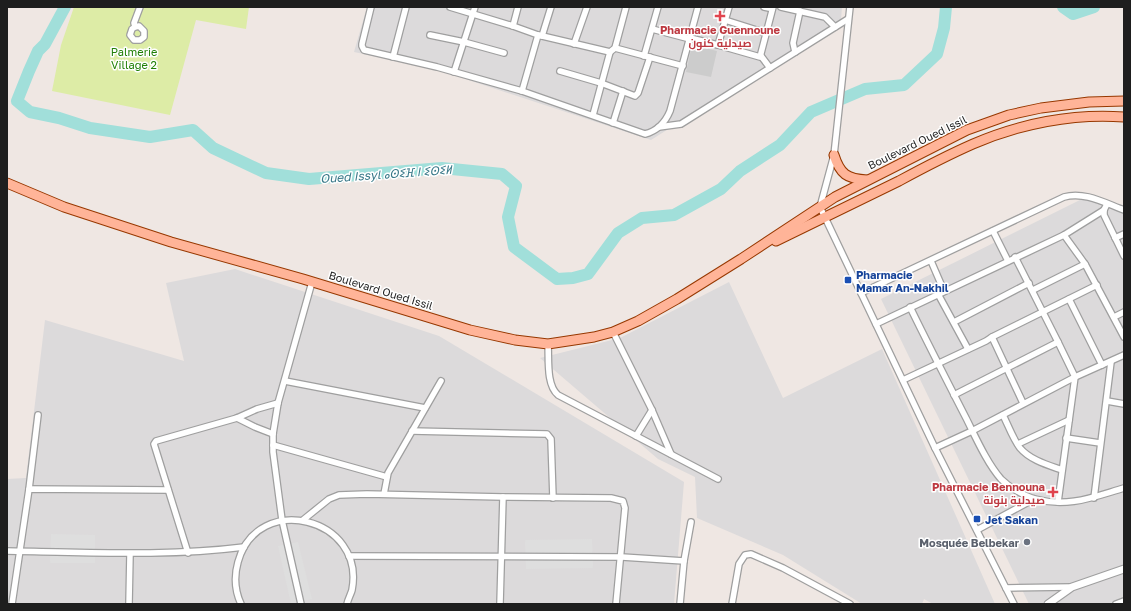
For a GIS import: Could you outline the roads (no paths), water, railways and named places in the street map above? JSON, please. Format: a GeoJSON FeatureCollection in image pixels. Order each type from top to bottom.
{"type":"FeatureCollection","features":[{"type":"Feature","properties":{"kind":"main road","name":"Boulevard Oued Issil"},"geometry":{"type":"LineString","coordinates":[[7,183],[71,209],[171,242],[312,282],[470,330],[514,340],[548,344],[574,341],[613,332],[638,321],[677,299],[741,259],[835,196],[967,130],[1009,115],[1041,108],[1082,102],[1124,101]]}},
{"type":"Feature","properties":{"kind":"main road","name":"Boulevard Oued Issil"},"geometry":{"type":"LineString","coordinates":[[741,259],[953,153],[999,134],[1028,126],[1062,120],[1102,116],[1124,117]]}},
{"type":"Feature","properties":{"kind":"main road"},"geometry":{"type":"LineString","coordinates":[[834,155],[837,166],[845,175],[858,180],[869,180]]}},
{"type":"Feature","properties":{"kind":"street"},"geometry":{"type":"LineString","coordinates":[[135,27],[134,22],[140,7]]}},
{"type":"Feature","properties":{"kind":"street"},"geometry":{"type":"LineString","coordinates":[[371,7],[362,44],[362,48],[364,50],[418,62],[522,91],[645,134],[652,132],[659,127],[670,112],[698,7]]}},
{"type":"Feature","properties":{"kind":"street"},"geometry":{"type":"LineString","coordinates":[[393,57],[406,7]]}},
{"type":"Feature","properties":{"kind":"street"},"geometry":{"type":"LineString","coordinates":[[450,7],[540,35],[610,52]]}},
{"type":"Feature","properties":{"kind":"street"},"geometry":{"type":"LineString","coordinates":[[454,72],[475,7]]}},
{"type":"Feature","properties":{"kind":"street"},"geometry":{"type":"LineString","coordinates":[[513,26],[518,7]]}},
{"type":"Feature","properties":{"kind":"street"},"geometry":{"type":"LineString","coordinates":[[522,91],[540,35],[551,7]]}},
{"type":"Feature","properties":{"kind":"street"},"geometry":{"type":"LineString","coordinates":[[574,44],[587,7]]}},
{"type":"Feature","properties":{"kind":"street"},"geometry":{"type":"LineString","coordinates":[[593,115],[610,52],[616,48],[626,7]]}},
{"type":"Feature","properties":{"kind":"street"},"geometry":{"type":"LineString","coordinates":[[560,71],[602,83],[635,96],[638,94],[658,7]]}},
{"type":"Feature","properties":{"kind":"street"},"geometry":{"type":"LineString","coordinates":[[718,45],[729,7]]}},
{"type":"Feature","properties":{"kind":"street"},"geometry":{"type":"LineString","coordinates":[[770,7],[761,56],[770,68]]}},
{"type":"Feature","properties":{"kind":"street"},"geometry":{"type":"LineString","coordinates":[[781,7],[825,17],[835,27]]}},
{"type":"Feature","properties":{"kind":"street"},"geometry":{"type":"LineString","coordinates":[[850,7],[845,40],[834,155],[820,207],[935,448],[1014,604]]}},
{"type":"Feature","properties":{"kind":"street"},"geometry":{"type":"LineString","coordinates":[[795,52],[793,43],[800,11]]}},
{"type":"Feature","properties":{"kind":"street"},"geometry":{"type":"LineString","coordinates":[[659,127],[681,124],[848,19]]}},
{"type":"Feature","properties":{"kind":"street"},"geometry":{"type":"LineString","coordinates":[[725,20],[766,33]]}},
{"type":"Feature","properties":{"kind":"street"},"geometry":{"type":"LineString","coordinates":[[652,29],[718,45],[758,58],[761,56]]}},
{"type":"Feature","properties":{"kind":"street"},"geometry":{"type":"LineString","coordinates":[[430,35],[464,42],[504,53]]}},
{"type":"Feature","properties":{"kind":"street"},"geometry":{"type":"LineString","coordinates":[[616,48],[682,66]]}},
{"type":"Feature","properties":{"kind":"street"},"geometry":{"type":"LineString","coordinates":[[613,122],[623,91]]}},
{"type":"Feature","properties":{"kind":"street"},"geometry":{"type":"LineString","coordinates":[[861,293],[1064,197],[1071,195],[1084,196],[1124,210]]}},
{"type":"Feature","properties":{"kind":"street"},"geometry":{"type":"LineString","coordinates":[[1107,204],[1104,210],[1104,215],[1124,256]]}},
{"type":"Feature","properties":{"kind":"street"},"geometry":{"type":"LineString","coordinates":[[876,324],[1008,260],[1064,235],[1104,210]]}},
{"type":"Feature","properties":{"kind":"street"},"geometry":{"type":"LineString","coordinates":[[993,231],[1008,260]]}},
{"type":"Feature","properties":{"kind":"street"},"geometry":{"type":"LineString","coordinates":[[1116,238],[1124,234]]}},
{"type":"Feature","properties":{"kind":"street"},"geometry":{"type":"LineString","coordinates":[[1064,235],[1085,264],[1124,337]]}},
{"type":"Feature","properties":{"kind":"street"},"geometry":{"type":"LineString","coordinates":[[1015,257],[1033,290],[1075,377],[1058,502]]}},
{"type":"Feature","properties":{"kind":"street"},"geometry":{"type":"LineString","coordinates":[[931,261],[944,291]]}},
{"type":"Feature","properties":{"kind":"street"},"geometry":{"type":"LineString","coordinates":[[1033,290],[1085,264]]}},
{"type":"Feature","properties":{"kind":"street"},"geometry":{"type":"LineString","coordinates":[[301,604],[282,520],[273,434],[278,403],[312,282]]}},
{"type":"Feature","properties":{"kind":"street"},"geometry":{"type":"LineString","coordinates":[[954,322],[1029,283]]}},
{"type":"Feature","properties":{"kind":"street"},"geometry":{"type":"LineString","coordinates":[[903,380],[986,341],[1097,285]]}},
{"type":"Feature","properties":{"kind":"street"},"geometry":{"type":"LineString","coordinates":[[938,294],[968,349]]}},
{"type":"Feature","properties":{"kind":"street"},"geometry":{"type":"LineString","coordinates":[[1069,299],[1102,365]]}},
{"type":"Feature","properties":{"kind":"street"},"geometry":{"type":"LineString","coordinates":[[910,307],[972,431],[995,471],[1002,480],[1013,488],[1034,498],[1058,502],[1080,501],[1124,488]]}},
{"type":"Feature","properties":{"kind":"street"},"geometry":{"type":"LineString","coordinates":[[1114,317],[1124,312]]}},
{"type":"Feature","properties":{"kind":"street"},"geometry":{"type":"LineString","coordinates":[[613,332],[652,410],[671,454]]}},
{"type":"Feature","properties":{"kind":"street"},"geometry":{"type":"LineString","coordinates":[[992,337],[1023,403]]}},
{"type":"Feature","properties":{"kind":"street"},"geometry":{"type":"LineString","coordinates":[[954,395],[1058,342]]}},
{"type":"Feature","properties":{"kind":"street"},"geometry":{"type":"LineString","coordinates":[[548,344],[550,384],[555,393],[718,479]]}},
{"type":"Feature","properties":{"kind":"street"},"geometry":{"type":"LineString","coordinates":[[935,448],[972,431],[1075,377],[1124,355]]}},
{"type":"Feature","properties":{"kind":"street"},"geometry":{"type":"LineString","coordinates":[[1094,498],[1111,362]]}},
{"type":"Feature","properties":{"kind":"street"},"geometry":{"type":"LineString","coordinates":[[285,381],[425,408]]}},
{"type":"Feature","properties":{"kind":"street"},"geometry":{"type":"LineString","coordinates":[[384,494],[387,477],[441,381]]}},
{"type":"Feature","properties":{"kind":"street"},"geometry":{"type":"LineString","coordinates":[[1107,401],[1124,404]]}},
{"type":"Feature","properties":{"kind":"street"},"geometry":{"type":"LineString","coordinates":[[188,553],[153,446],[155,442],[237,418],[257,409],[278,403]]}},
{"type":"Feature","properties":{"kind":"street"},"geometry":{"type":"LineString","coordinates":[[636,436],[652,410]]}},
{"type":"Feature","properties":{"kind":"street"},"geometry":{"type":"LineString","coordinates":[[12,604],[38,415]]}},
{"type":"Feature","properties":{"kind":"street"},"geometry":{"type":"LineString","coordinates":[[1003,415],[1018,444],[1024,451],[1030,456],[1062,470]]}},
{"type":"Feature","properties":{"kind":"street"},"geometry":{"type":"LineString","coordinates":[[237,418],[273,434]]}},
{"type":"Feature","properties":{"kind":"street"},"geometry":{"type":"LineString","coordinates":[[1018,444],[1069,420]]}},
{"type":"Feature","properties":{"kind":"street"},"geometry":{"type":"LineString","coordinates":[[412,431],[547,434],[551,439],[553,498]]}},
{"type":"Feature","properties":{"kind":"street"},"geometry":{"type":"LineString","coordinates":[[1066,438],[1100,443]]}},
{"type":"Feature","properties":{"kind":"street"},"geometry":{"type":"LineString","coordinates":[[273,445],[387,477]]}},
{"type":"Feature","properties":{"kind":"street"},"geometry":{"type":"LineString","coordinates":[[29,489],[168,490]]}},
{"type":"Feature","properties":{"kind":"street"},"geometry":{"type":"LineString","coordinates":[[302,520],[329,499],[339,495],[384,494],[611,498],[620,500],[623,501],[625,508],[622,557],[616,604]]}},
{"type":"Feature","properties":{"kind":"street"},"geometry":{"type":"LineString","coordinates":[[500,604],[503,497]]}},
{"type":"Feature","properties":{"kind":"street"},"geometry":{"type":"LineString","coordinates":[[977,530],[1034,498]]}},
{"type":"Feature","properties":{"kind":"street"},"geometry":{"type":"LineString","coordinates":[[241,604],[236,591],[235,580],[239,557],[244,547],[251,538],[270,524],[282,520],[302,520],[322,526],[338,539],[349,556],[353,573],[352,590],[347,604]]}},
{"type":"Feature","properties":{"kind":"street"},"geometry":{"type":"LineString","coordinates":[[680,604],[684,561],[691,522]]}},
{"type":"Feature","properties":{"kind":"street"},"geometry":{"type":"LineString","coordinates":[[7,550],[130,554],[188,553],[244,547]]}},
{"type":"Feature","properties":{"kind":"street"},"geometry":{"type":"LineString","coordinates":[[129,604],[130,554]]}},
{"type":"Feature","properties":{"kind":"street"},"geometry":{"type":"LineString","coordinates":[[732,604],[739,564],[745,555],[751,554],[783,568],[850,604]]}},
{"type":"Feature","properties":{"kind":"street"},"geometry":{"type":"LineString","coordinates":[[349,556],[622,557],[684,561]]}},
{"type":"Feature","properties":{"kind":"street"},"geometry":{"type":"LineString","coordinates":[[1048,604],[1072,587],[1124,569]]}},
{"type":"Feature","properties":{"kind":"street"},"geometry":{"type":"LineString","coordinates":[[1006,588],[1072,587]]}},
{"type":"Feature","properties":{"kind":"waterway","name":"Oued Issyl ⴰⵙⵉⴼ ⵏ ⵉⵙⵉⵍ"},"geometry":{"type":"LineString","coordinates":[[65,7],[45,44],[38,51],[17,101],[30,112],[59,118],[90,128],[150,137],[193,130],[213,148],[266,173],[309,179],[442,168],[502,174],[516,186],[508,217],[514,247],[557,279],[573,278],[588,274],[618,233],[642,218],[674,215],[721,189],[740,171],[780,145],[811,112],[865,89],[904,85],[937,54],[944,28],[946,7]]}},
{"type":"Feature","properties":{"kind":"waterway","name":"Oued Issyl ⴰⵙⵉⴼ ⵏ ⵉⵙⵉⵍ"},"geometry":{"type":"LineString","coordinates":[[1063,7],[1073,14],[1094,7]]}},
{"type":"Feature","properties":{"kind":"place","name":"Pharmacie Guennoune صيدلية كنون"},"geometry":{"type":"Point","coordinates":[720,16]}},
{"type":"Feature","properties":{"kind":"place","name":"Pharmacie Mamar An-Nakhil"},"geometry":{"type":"Point","coordinates":[848,280]}},
{"type":"Feature","properties":{"kind":"place","name":"Pharmacie Bennouna صيدلية بنونة"},"geometry":{"type":"Point","coordinates":[1053,492]}},
{"type":"Feature","properties":{"kind":"place","name":"Jet Sakan"},"geometry":{"type":"Point","coordinates":[977,519]}},
{"type":"Feature","properties":{"kind":"place","name":"Mosquée Belbekar"},"geometry":{"type":"Point","coordinates":[1027,542]}},
{"type":"Feature","properties":{"kind":"park label","name":"Palmerie Village 2"},"geometry":{"type":"Point","coordinates":[134,57]}}]}
